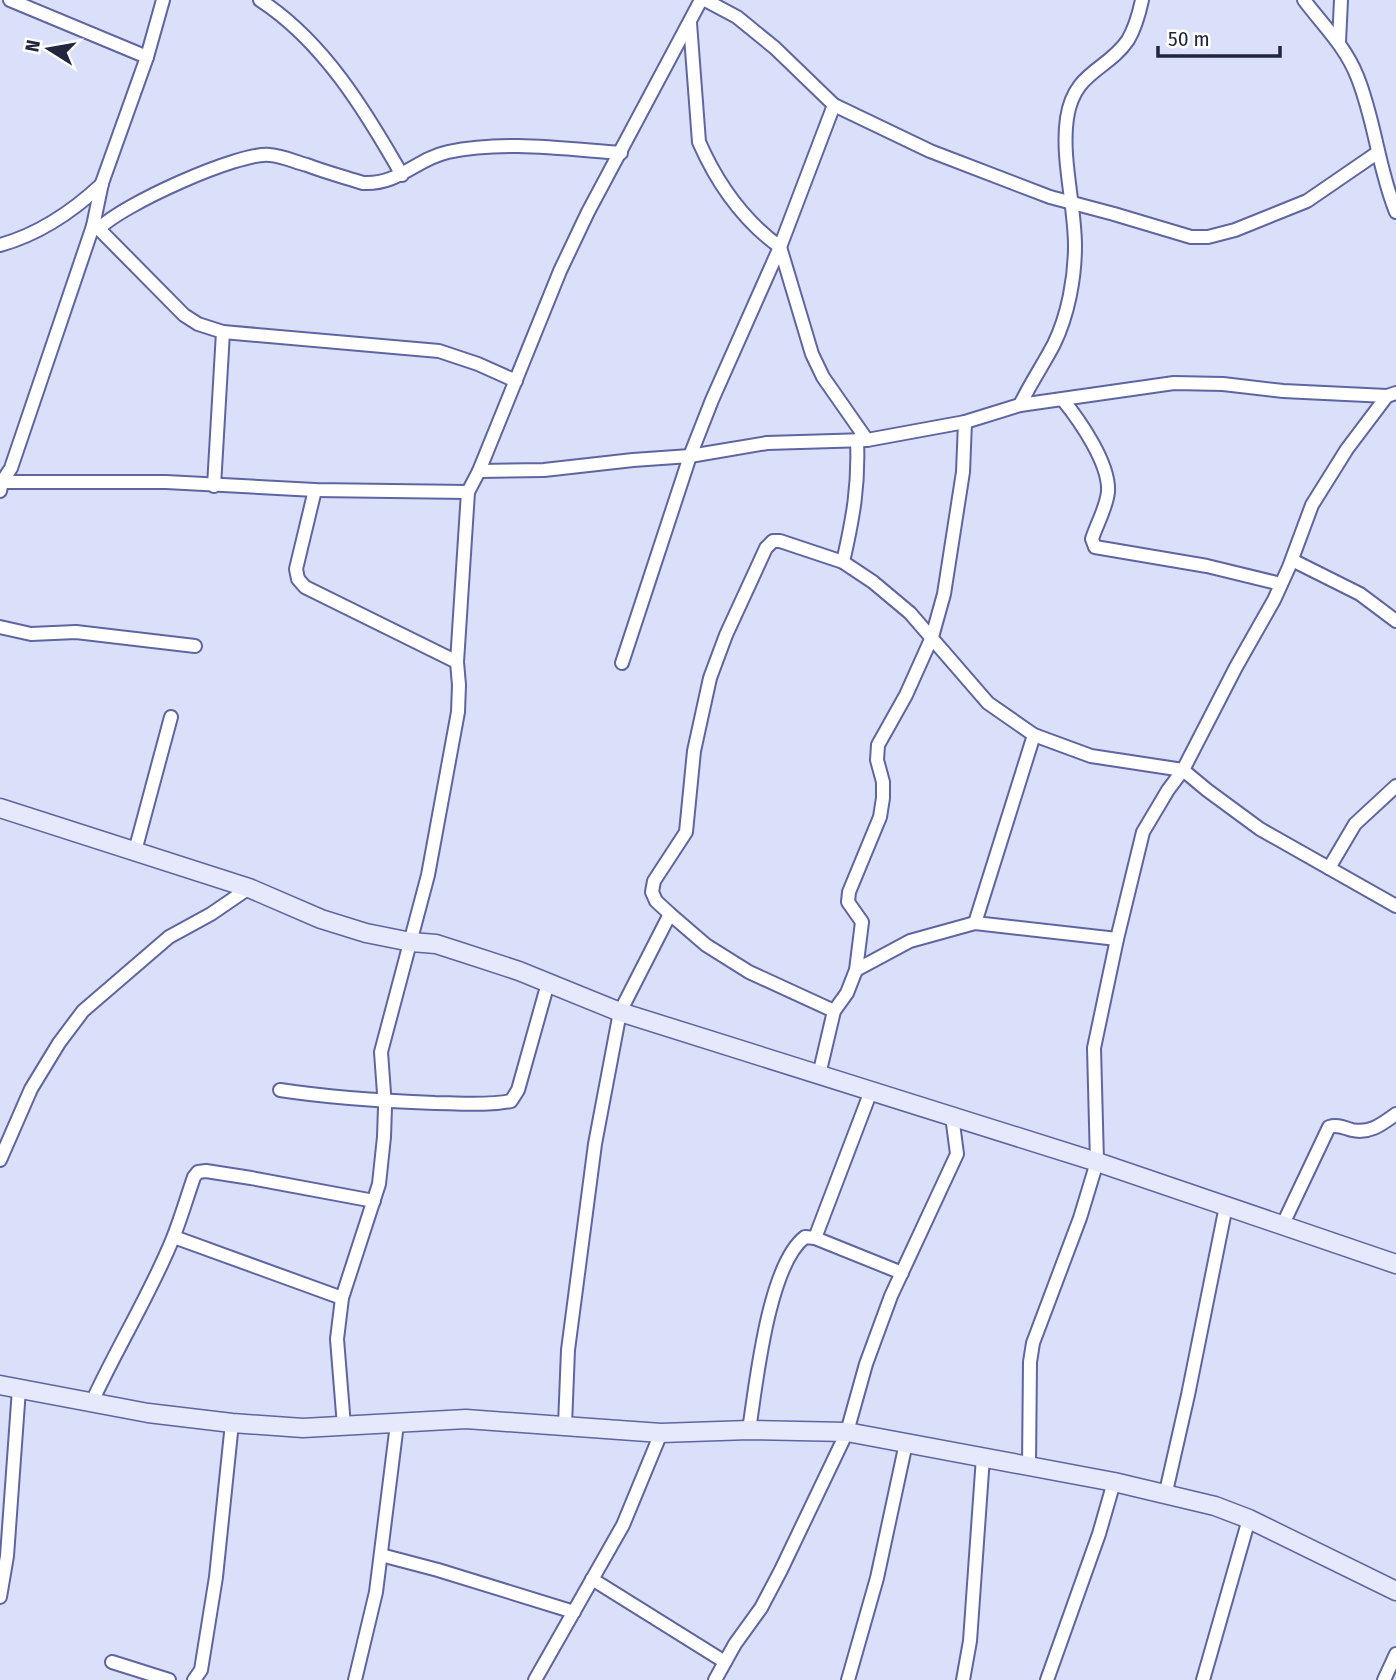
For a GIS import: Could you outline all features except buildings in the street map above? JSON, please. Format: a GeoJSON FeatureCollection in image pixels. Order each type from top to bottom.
{"type":"FeatureCollection","features":[{"type":"Feature","properties":{"kind":"street"},"geometry":{"type":"LineString","coordinates":[[10,0],[147,57]]}},
{"type":"Feature","properties":{"kind":"street"},"geometry":{"type":"LineString","coordinates":[[1,485],[11,468],[96,227],[102,183],[147,57],[163,0]]}},
{"type":"Feature","properties":{"kind":"street"},"geometry":{"type":"LineString","coordinates":[[260,0],[292,24],[351,91],[402,174]]}},
{"type":"Feature","properties":{"kind":"street"},"geometry":{"type":"LineString","coordinates":[[344,1426],[337,1339],[342,1298],[380,1175],[384,1137],[381,1061],[384,1035],[428,875],[458,712],[457,662],[468,492],[560,271],[588,212],[703,0],[746,24],[775,48],[834,106],[930,151],[1073,205],[1191,237],[1208,237],[1307,201],[1377,153]]}},
{"type":"Feature","properties":{"kind":"street"},"geometry":{"type":"LineString","coordinates":[[1020,405],[1054,344],[1066,309],[1074,255],[1073,205],[1067,148],[1067,119],[1071,104],[1079,86],[1088,75],[1127,41],[1137,21],[1142,0]]}},
{"type":"Feature","properties":{"kind":"street"},"geometry":{"type":"LineString","coordinates":[[1304,0],[1339,42],[1356,74],[1365,99],[1386,189],[1396,212]]}},
{"type":"Feature","properties":{"kind":"street"},"geometry":{"type":"LineString","coordinates":[[1339,42],[1341,0]]}},
{"type":"Feature","properties":{"kind":"street"},"geometry":{"type":"LineString","coordinates":[[690,22],[699,142],[734,203],[780,247],[812,354],[822,377],[862,440],[856,506],[843,562]]}},
{"type":"Feature","properties":{"kind":"street"},"geometry":{"type":"LineString","coordinates":[[622,663],[690,456],[780,247],[834,106]]}},
{"type":"Feature","properties":{"kind":"street"},"geometry":{"type":"LineString","coordinates":[[96,227],[155,195],[224,164],[259,155],[281,157],[363,183],[388,181],[429,158],[462,149],[520,148],[621,153]]}},
{"type":"Feature","properties":{"kind":"street"},"geometry":{"type":"LineString","coordinates":[[0,245],[23,239],[42,229],[80,204],[102,183]]}},
{"type":"Feature","properties":{"kind":"street"},"geometry":{"type":"LineString","coordinates":[[96,227],[184,315],[198,324],[223,332],[439,351],[516,381]]}},
{"type":"Feature","properties":{"kind":"street"},"geometry":{"type":"LineString","coordinates":[[214,486],[223,332]]}},
{"type":"Feature","properties":{"kind":"street"},"geometry":{"type":"LineString","coordinates":[[479,471],[544,470],[690,456],[767,443],[862,440],[965,422],[1020,405],[1174,383],[1223,384],[1283,391],[1392,394]]}},
{"type":"Feature","properties":{"kind":"street"},"geometry":{"type":"LineString","coordinates":[[1029,1465],[1030,1362],[1033,1343],[1080,1217],[1097,1162],[1094,1048],[1143,832],[1183,770],[1281,584],[1318,495],[1347,449],[1392,394]]}},
{"type":"Feature","properties":{"kind":"street"},"geometry":{"type":"LineString","coordinates":[[1063,400],[1079,419],[1106,479],[1108,490],[1105,506],[1092,538],[1095,547],[1207,566],[1281,584]]}},
{"type":"Feature","properties":{"kind":"street"},"geometry":{"type":"LineString","coordinates":[[819,1075],[834,1011],[847,993],[856,970],[862,922],[848,902],[849,892],[880,817],[883,782],[877,760],[878,745],[932,637],[951,556],[962,472],[965,422]]}},
{"type":"Feature","properties":{"kind":"street"},"geometry":{"type":"LineString","coordinates":[[1,485],[166,482],[315,490],[468,492]]}},
{"type":"Feature","properties":{"kind":"street"},"geometry":{"type":"LineString","coordinates":[[315,490],[296,569],[298,579],[305,587],[457,662]]}},
{"type":"Feature","properties":{"kind":"street"},"geometry":{"type":"LineString","coordinates":[[834,1011],[749,972],[706,945],[656,901],[653,892],[654,881],[686,832],[694,751],[710,678],[766,548],[773,541],[843,562],[882,590],[932,637],[947,659],[988,703],[1034,735],[1091,756],[1183,770],[1260,829],[1396,906]]}},
{"type":"Feature","properties":{"kind":"street"},"geometry":{"type":"LineString","coordinates":[[1292,561],[1360,594],[1396,621]]}},
{"type":"Feature","properties":{"kind":"street"},"geometry":{"type":"LineString","coordinates":[[0,627],[31,634],[76,632],[195,646]]}},
{"type":"Feature","properties":{"kind":"street"},"geometry":{"type":"LineString","coordinates":[[135,851],[171,717]]}},
{"type":"Feature","properties":{"kind":"street"},"geometry":{"type":"LineString","coordinates":[[975,923],[1034,735]]}},
{"type":"Feature","properties":{"kind":"street"},"geometry":{"type":"LineString","coordinates":[[1329,868],[1355,824],[1396,786]]}},
{"type":"Feature","properties":{"kind":"street"},"geometry":{"type":"LineString","coordinates":[[0,808],[249,888],[321,919],[366,933],[436,944],[548,983],[620,1012],[1097,1162],[1396,1264]]}},
{"type":"Feature","properties":{"kind":"street"},"geometry":{"type":"LineString","coordinates":[[0,1160],[31,1089],[59,1043],[83,1011],[169,937],[211,914],[249,888]]}},
{"type":"Feature","properties":{"kind":"street"},"geometry":{"type":"LineString","coordinates":[[565,1425],[568,1350],[595,1144],[620,1012],[670,914]]}},
{"type":"Feature","properties":{"kind":"street"},"geometry":{"type":"LineString","coordinates":[[856,970],[910,941],[975,923],[1117,939]]}},
{"type":"Feature","properties":{"kind":"street"},"geometry":{"type":"LineString","coordinates":[[279,1090],[341,1099],[383,1101],[474,1104],[511,1101],[518,1090],[548,983]]}},
{"type":"Feature","properties":{"kind":"street"},"geometry":{"type":"LineString","coordinates":[[815,1238],[871,1091]]}},
{"type":"Feature","properties":{"kind":"street"},"geometry":{"type":"LineString","coordinates":[[1283,1224],[1329,1127],[1335,1125],[1367,1130],[1396,1114]]}},
{"type":"Feature","properties":{"kind":"street"},"geometry":{"type":"LineString","coordinates":[[715,1680],[761,1608],[847,1432],[866,1364],[902,1273],[957,1154],[951,1116]]}},
{"type":"Feature","properties":{"kind":"street"},"geometry":{"type":"LineString","coordinates":[[92,1402],[174,1237],[198,1172],[251,1178],[374,1201]]}},
{"type":"Feature","properties":{"kind":"street"},"geometry":{"type":"LineString","coordinates":[[1165,1496],[1226,1206]]}},
{"type":"Feature","properties":{"kind":"street"},"geometry":{"type":"LineString","coordinates":[[174,1237],[342,1298]]}},
{"type":"Feature","properties":{"kind":"street"},"geometry":{"type":"LineString","coordinates":[[749,1430],[764,1327],[784,1270],[798,1242],[805,1237],[815,1238],[902,1273]]}},
{"type":"Feature","properties":{"kind":"street"},"geometry":{"type":"LineString","coordinates":[[0,1385],[148,1413],[303,1428],[466,1419],[661,1433],[749,1430],[847,1432],[1114,1482],[1215,1506],[1249,1519],[1396,1591]]}},
{"type":"Feature","properties":{"kind":"street"},"geometry":{"type":"LineString","coordinates":[[0,1597],[7,1556],[19,1389]]}},
{"type":"Feature","properties":{"kind":"street"},"geometry":{"type":"LineString","coordinates":[[194,1680],[201,1670],[216,1577],[232,1423]]}},
{"type":"Feature","properties":{"kind":"street"},"geometry":{"type":"LineString","coordinates":[[355,1680],[376,1592],[397,1424]]}},
{"type":"Feature","properties":{"kind":"street"},"geometry":{"type":"LineString","coordinates":[[536,1680],[623,1525],[661,1433]]}},
{"type":"Feature","properties":{"kind":"street"},"geometry":{"type":"LineString","coordinates":[[849,1680],[877,1578],[906,1443]]}},
{"type":"Feature","properties":{"kind":"street"},"geometry":{"type":"LineString","coordinates":[[963,1680],[970,1641],[983,1457]]}},
{"type":"Feature","properties":{"kind":"street"},"geometry":{"type":"LineString","coordinates":[[1047,1680],[1099,1534],[1114,1482]]}},
{"type":"Feature","properties":{"kind":"street"},"geometry":{"type":"LineString","coordinates":[[1203,1680],[1249,1519]]}},
{"type":"Feature","properties":{"kind":"street"},"geometry":{"type":"LineString","coordinates":[[381,1555],[574,1612]]}},
{"type":"Feature","properties":{"kind":"street"},"geometry":{"type":"LineString","coordinates":[[592,1578],[726,1662]]}},
{"type":"Feature","properties":{"kind":"street"},"geometry":{"type":"LineString","coordinates":[[1384,1680],[1396,1654]]}},
{"type":"Feature","properties":{"kind":"street"},"geometry":{"type":"LineString","coordinates":[[112,1662],[169,1680]]}}]}
